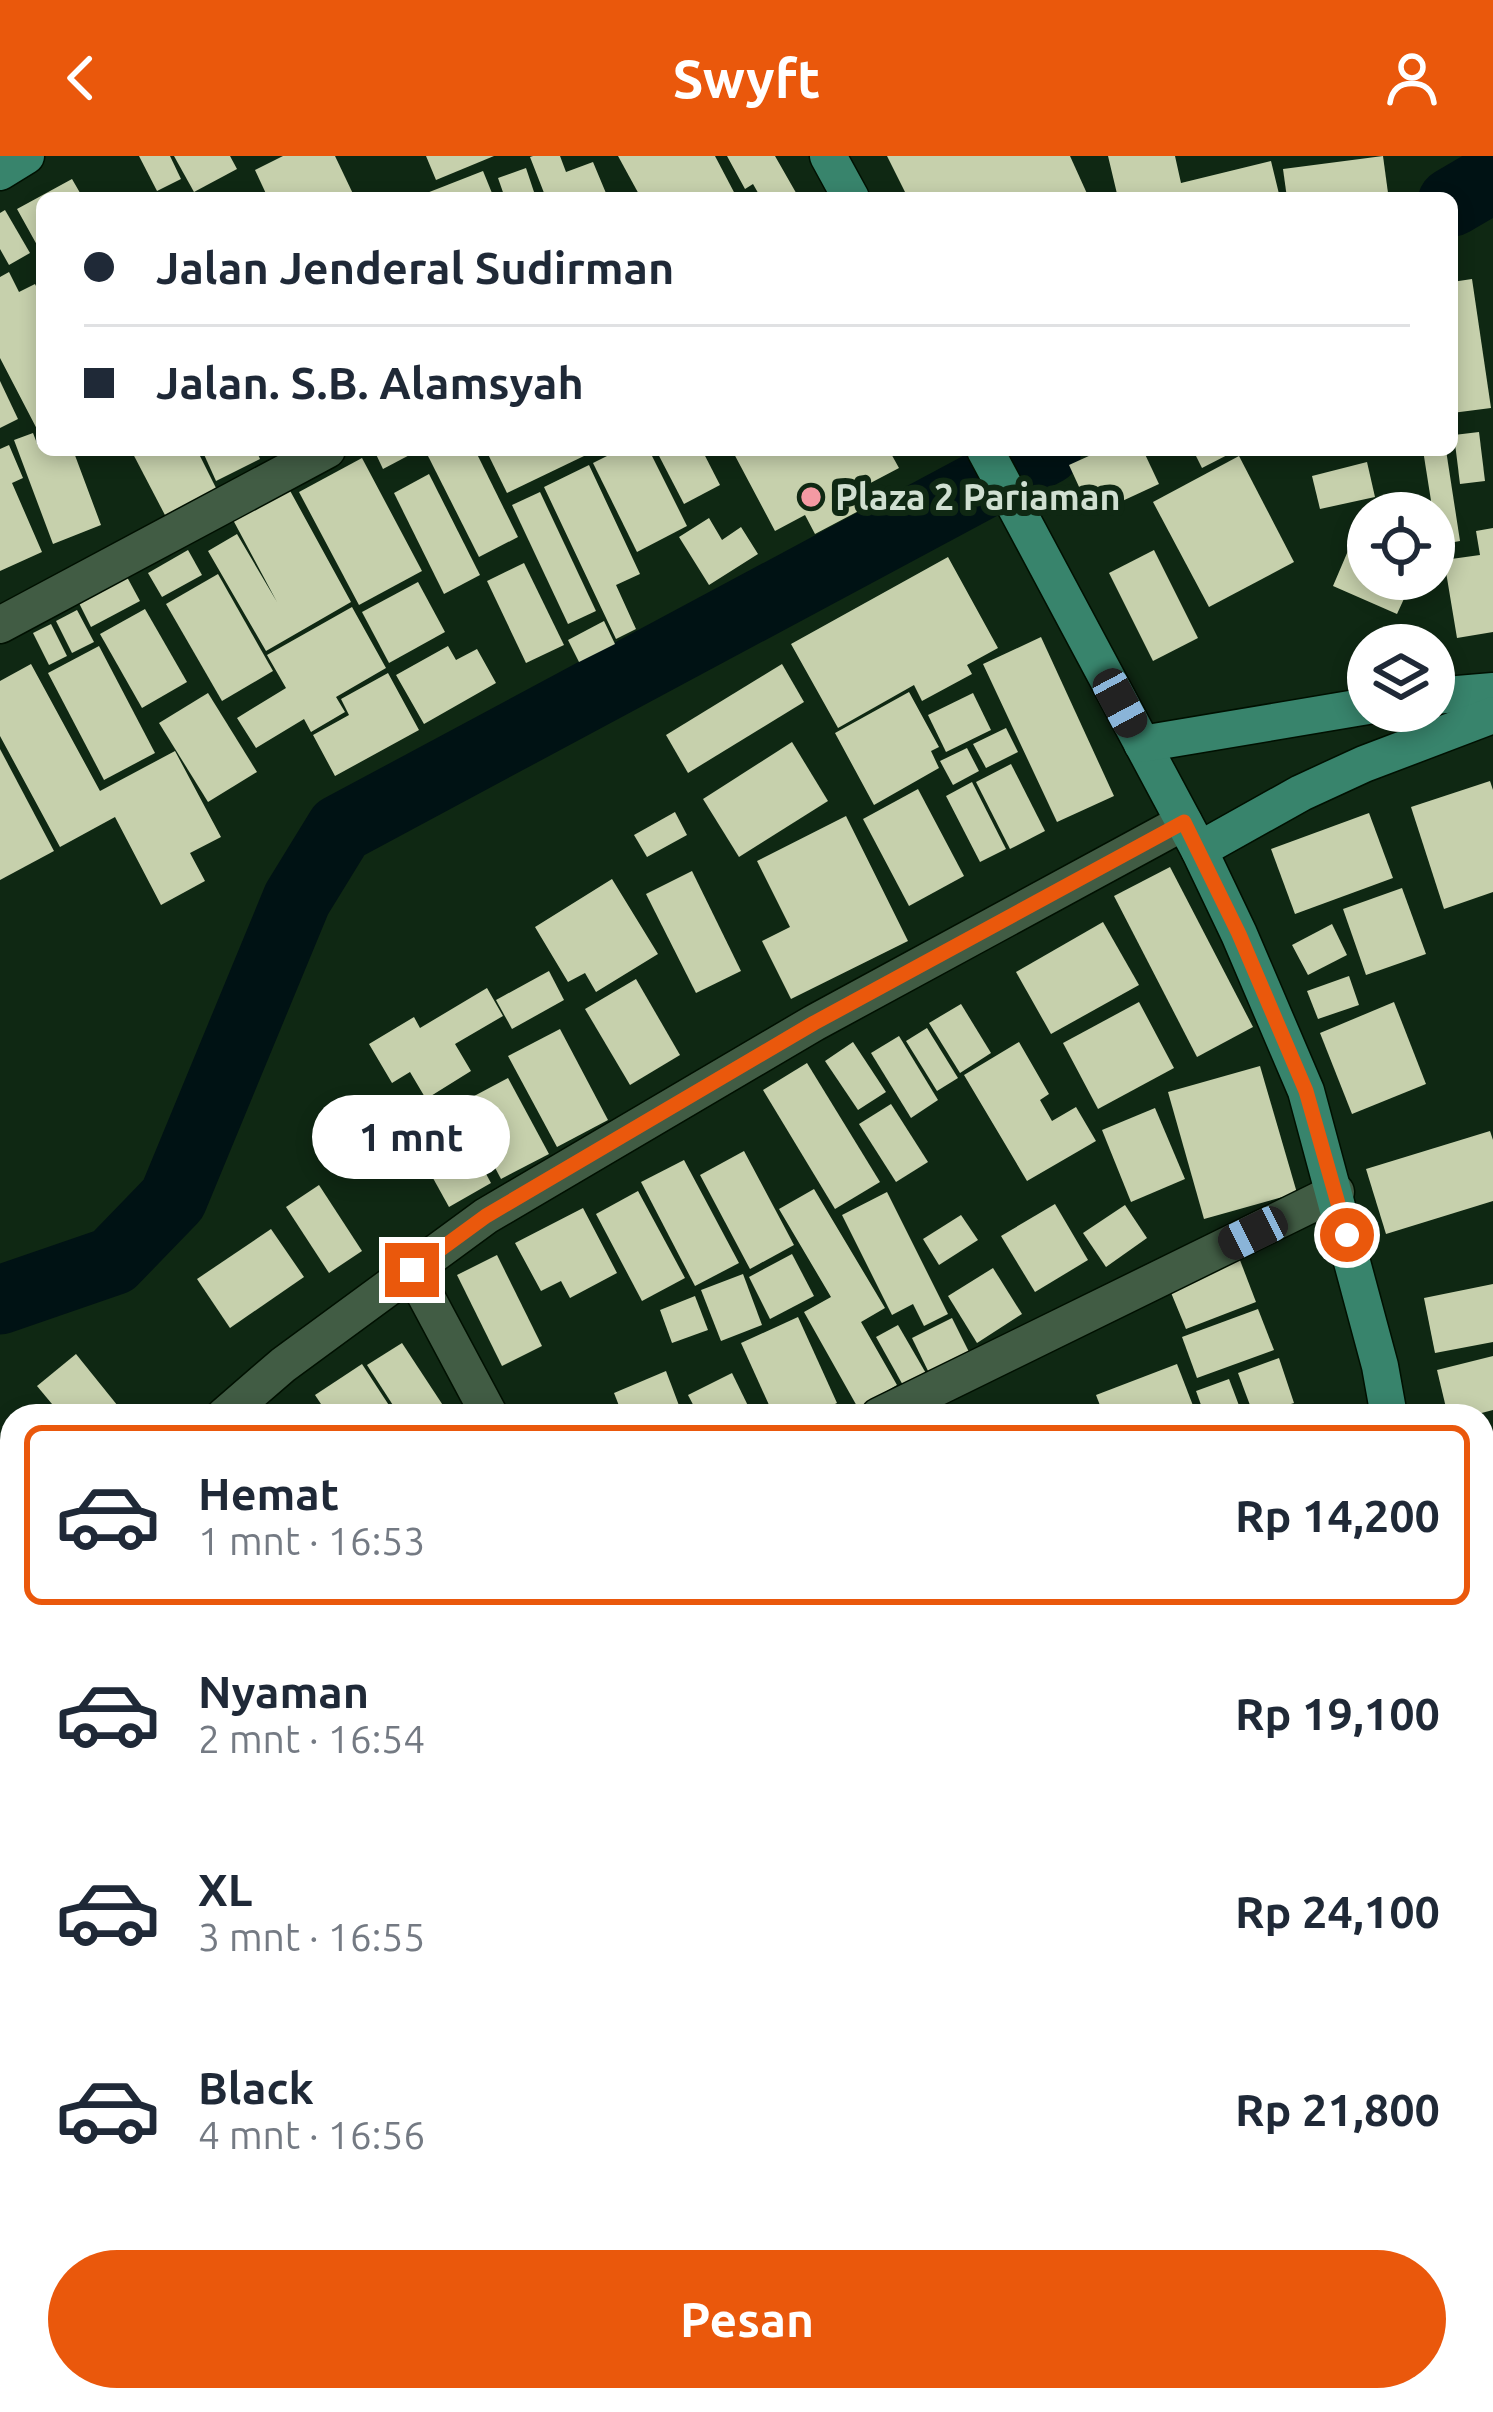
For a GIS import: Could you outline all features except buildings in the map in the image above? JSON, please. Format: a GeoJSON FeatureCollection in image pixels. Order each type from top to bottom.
{"type":"FeatureCollection","features":[{"type":"Feature","properties":{"kind":"main road"},"geometry":{"type":"LineString","coordinates":[[0,172],[26,156]]}},
{"type":"Feature","properties":{"kind":"main road"},"geometry":{"type":"LineString","coordinates":[[828,156],[845,192]]}},
{"type":"Feature","properties":{"kind":"main road"},"geometry":{"type":"LineString","coordinates":[[988,456],[1191,836],[1306,1091],[1336,1192],[1387,1404]]}},
{"type":"Feature","properties":{"kind":"main road"},"geometry":{"type":"LineString","coordinates":[[1455,694],[1493,691]]}},
{"type":"Feature","properties":{"kind":"main road"},"geometry":{"type":"LineString","coordinates":[[1142,744],[1347,710]]}},
{"type":"Feature","properties":{"kind":"main road"},"geometry":{"type":"LineString","coordinates":[[1191,836],[1493,715]]}},
{"type":"Feature","properties":{"kind":"street"},"geometry":{"type":"LineString","coordinates":[[0,626],[316,456]]}},
{"type":"Feature","properties":{"kind":"street"},"geometry":{"type":"LineString","coordinates":[[238,1404],[283,1365],[486,1216],[814,1023],[1191,836]]}},
{"type":"Feature","properties":{"kind":"street"},"geometry":{"type":"LineString","coordinates":[[903,1404],[1336,1192]]}},
{"type":"Feature","properties":{"kind":"street"},"geometry":{"type":"LineString","coordinates":[[412,1270],[484,1404]]}},
{"type":"Feature","properties":{"kind":"waterway"},"geometry":{"type":"LineString","coordinates":[[1458,198],[1493,178]]}},
{"type":"Feature","properties":{"kind":"waterway"},"geometry":{"type":"LineString","coordinates":[[0,1300],[113,1261],[173,1199],[297,899],[340,829],[1036,456]]}},
{"type":"Feature","properties":{"kind":"place","name":"Plaza 2 Pariaman"},"geometry":{"type":"Point","coordinates":[811,497]}},
{"type":"Feature","properties":{"kind":"route"},"geometry":{"type":"LineString","coordinates":[[412,1270],[486,1216],[814,1023],[1184,822],[1239,934],[1306,1091],[1347,1235]]}}]}
